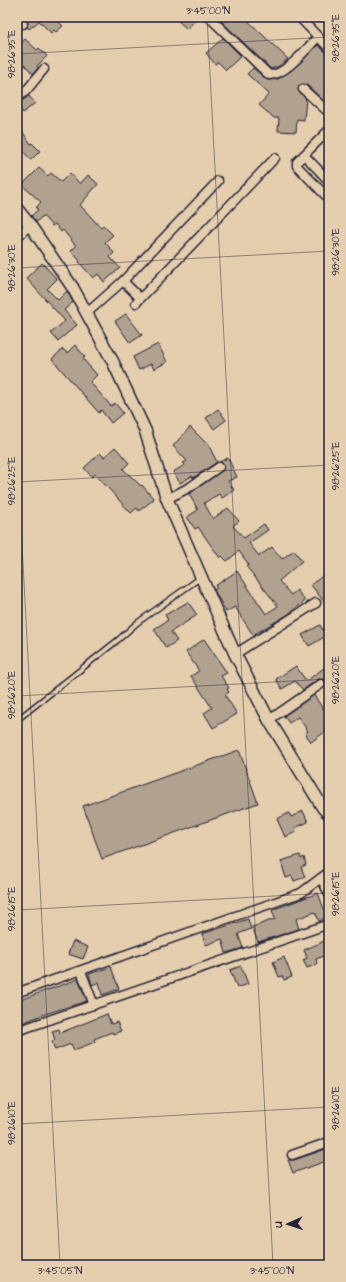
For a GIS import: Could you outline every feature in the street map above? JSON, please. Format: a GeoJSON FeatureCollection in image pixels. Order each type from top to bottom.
{"type":"FeatureCollection","features":[{"type":"Feature","properties":{"kind":"street"},"geometry":{"type":"LineString","coordinates":[[17,17],[23,24]]}},
{"type":"Feature","properties":{"kind":"street"},"geometry":{"type":"LineString","coordinates":[[209,17],[269,75],[278,74],[285,69],[318,37]]}},
{"type":"Feature","properties":{"kind":"street"},"geometry":{"type":"LineString","coordinates":[[299,17],[329,48]]}},
{"type":"Feature","properties":{"kind":"street"},"geometry":{"type":"LineString","coordinates":[[17,98],[26,91],[44,69]]}},
{"type":"Feature","properties":{"kind":"street"},"geometry":{"type":"LineString","coordinates":[[304,89],[326,110],[329,110]]}},
{"type":"Feature","properties":{"kind":"street"},"geometry":{"type":"LineString","coordinates":[[329,130],[301,158],[298,170],[329,199]]}},
{"type":"Feature","properties":{"kind":"street"},"geometry":{"type":"LineString","coordinates":[[123,281],[138,301],[275,158]]}},
{"type":"Feature","properties":{"kind":"street"},"geometry":{"type":"LineString","coordinates":[[301,158],[329,181]]}},
{"type":"Feature","properties":{"kind":"street"},"geometry":{"type":"LineString","coordinates":[[87,313],[123,281],[218,181]]}},
{"type":"Feature","properties":{"kind":"street"},"geometry":{"type":"LineString","coordinates":[[17,209],[30,225],[73,288],[112,360],[145,430],[167,499],[200,578],[235,654],[269,720],[323,808],[329,814]]}},
{"type":"Feature","properties":{"kind":"street"},"geometry":{"type":"LineString","coordinates":[[17,237],[30,225]]}},
{"type":"Feature","properties":{"kind":"street"},"geometry":{"type":"LineString","coordinates":[[167,499],[190,487],[219,467]]}},
{"type":"Feature","properties":{"kind":"street"},"geometry":{"type":"LineString","coordinates":[[235,654],[316,603]]}},
{"type":"Feature","properties":{"kind":"street"},"geometry":{"type":"LineString","coordinates":[[269,720],[321,684]]}},
{"type":"Feature","properties":{"kind":"street"},"geometry":{"type":"LineString","coordinates":[[19,992],[301,893],[329,872]]}},
{"type":"Feature","properties":{"kind":"street"},"geometry":{"type":"LineString","coordinates":[[322,878],[329,894]]}},
{"type":"Feature","properties":{"kind":"street"},"geometry":{"type":"LineString","coordinates":[[17,1031],[94,1006],[329,924]]}},
{"type":"Feature","properties":{"kind":"street"},"geometry":{"type":"LineString","coordinates":[[81,971],[94,1006]]}},
{"type":"Feature","properties":{"kind":"street"},"geometry":{"type":"LineString","coordinates":[[292,1155],[329,1142]]}},
{"type":"Feature","properties":{"kind":"lane"},"geometry":{"type":"LineString","coordinates":[[17,720],[118,640],[137,623],[200,578]]}},
{"type":"Feature","properties":{"kind":"building"},"geometry":{"type":"Polygon","coordinates":[[[24,17],[66,17],[59,22],[63,26],[56,32],[54,30],[51,33],[39,21],[29,29],[27,27],[28,23],[24,17]]]}},
{"type":"Feature","properties":{"kind":"building"},"geometry":{"type":"Polygon","coordinates":[[[174,17],[198,17],[187,29],[174,17]]]}},
{"type":"Feature","properties":{"kind":"building"},"geometry":{"type":"Polygon","coordinates":[[[217,17],[244,17],[288,59],[279,66],[271,69],[217,17]]]}},
{"type":"Feature","properties":{"kind":"building"},"geometry":{"type":"Polygon","coordinates":[[[223,38],[241,56],[226,70],[218,62],[215,64],[206,53],[223,38]]]}},
{"type":"Feature","properties":{"kind":"building"},"geometry":{"type":"Polygon","coordinates":[[[25,39],[37,50],[39,48],[47,56],[37,66],[38,68],[33,74],[24,64],[17,72],[17,48],[25,39]]]}},
{"type":"Feature","properties":{"kind":"building"},"geometry":{"type":"Polygon","coordinates":[[[318,45],[329,55],[329,99],[326,103],[307,85],[301,84],[298,90],[306,99],[304,120],[297,119],[296,132],[278,131],[279,118],[274,118],[259,105],[269,94],[247,74],[253,68],[267,80],[278,79],[292,70],[318,45]]]}},
{"type":"Feature","properties":{"kind":"building"},"geometry":{"type":"Polygon","coordinates":[[[29,96],[35,103],[23,113],[17,104],[29,96]]]}},
{"type":"Feature","properties":{"kind":"building"},"geometry":{"type":"Polygon","coordinates":[[[17,124],[31,144],[32,143],[40,151],[31,160],[21,149],[17,151],[17,124]]]}},
{"type":"Feature","properties":{"kind":"building"},"geometry":{"type":"Polygon","coordinates":[[[39,168],[48,176],[51,173],[61,182],[70,173],[80,184],[88,175],[98,184],[80,205],[101,228],[103,225],[113,235],[105,242],[114,253],[110,257],[120,268],[104,282],[98,274],[93,278],[79,262],[80,261],[71,251],[76,246],[63,230],[61,232],[55,224],[52,226],[43,216],[36,222],[31,216],[38,210],[36,208],[41,202],[22,185],[39,168]]]}},
{"type":"Feature","properties":{"kind":"building"},"geometry":{"type":"Polygon","coordinates":[[[42,263],[57,279],[47,289],[58,300],[67,291],[73,302],[64,310],[77,325],[58,341],[51,333],[65,321],[26,278],[42,263]]]}},
{"type":"Feature","properties":{"kind":"building"},"geometry":{"type":"Polygon","coordinates":[[[126,314],[142,335],[130,343],[115,321],[126,314]]]}},
{"type":"Feature","properties":{"kind":"building"},"geometry":{"type":"Polygon","coordinates":[[[158,344],[167,362],[154,369],[151,364],[139,370],[133,357],[158,344]]]}},
{"type":"Feature","properties":{"kind":"building"},"geometry":{"type":"Polygon","coordinates":[[[75,345],[85,357],[83,359],[97,375],[90,382],[111,406],[115,403],[123,413],[111,423],[101,410],[99,413],[52,359],[63,349],[67,353],[75,345]]]}},
{"type":"Feature","properties":{"kind":"building"},"geometry":{"type":"Polygon","coordinates":[[[218,409],[226,420],[214,429],[206,418],[218,409]]]}},
{"type":"Feature","properties":{"kind":"building"},"geometry":{"type":"Polygon","coordinates":[[[190,427],[205,442],[207,442],[217,462],[193,478],[192,476],[180,483],[173,472],[185,465],[183,463],[187,461],[173,446],[190,427]]]}},
{"type":"Feature","properties":{"kind":"building"},"geometry":{"type":"Polygon","coordinates":[[[115,447],[129,463],[123,469],[141,486],[142,485],[154,499],[139,511],[137,508],[131,513],[95,474],[92,477],[84,468],[100,453],[104,457],[115,447]]]}},
{"type":"Feature","properties":{"kind":"building"},"geometry":{"type":"Polygon","coordinates":[[[228,458],[237,477],[228,481],[234,490],[222,498],[219,494],[204,503],[213,519],[228,508],[239,521],[233,526],[244,538],[264,524],[268,530],[249,543],[259,556],[272,547],[282,559],[294,550],[302,561],[279,581],[291,595],[297,590],[305,601],[287,615],[253,635],[235,607],[226,612],[214,590],[217,588],[215,586],[237,571],[266,614],[278,606],[246,566],[249,565],[239,551],[227,561],[222,556],[220,558],[198,527],[195,529],[187,517],[198,510],[189,494],[222,471],[224,466],[219,462],[228,458]]]}},
{"type":"Feature","properties":{"kind":"building"},"geometry":{"type":"Polygon","coordinates":[[[326,573],[329,577],[329,608],[311,585],[326,573]]]}},
{"type":"Feature","properties":{"kind":"building"},"geometry":{"type":"Polygon","coordinates":[[[188,602],[197,615],[171,632],[177,641],[166,648],[154,629],[168,620],[165,615],[188,602]]]}},
{"type":"Feature","properties":{"kind":"building"},"geometry":{"type":"Polygon","coordinates":[[[320,625],[326,636],[309,646],[302,635],[320,625]]]}},
{"type":"Feature","properties":{"kind":"building"},"geometry":{"type":"Polygon","coordinates":[[[204,639],[227,673],[221,676],[229,688],[227,689],[229,692],[225,695],[237,714],[213,728],[204,713],[212,708],[191,676],[199,671],[186,652],[204,639]]]}},
{"type":"Feature","properties":{"kind":"building"},"geometry":{"type":"Polygon","coordinates":[[[296,666],[306,681],[324,668],[329,676],[324,680],[318,679],[303,690],[295,681],[282,689],[276,679],[296,666]]]}},
{"type":"Feature","properties":{"kind":"building"},"geometry":{"type":"Polygon","coordinates":[[[314,695],[323,709],[326,707],[329,711],[329,729],[311,742],[305,733],[308,731],[298,717],[289,723],[284,716],[314,695]]]}},
{"type":"Feature","properties":{"kind":"building"},"geometry":{"type":"Polygon","coordinates":[[[239,750],[258,803],[102,859],[83,806],[239,750]]]}},
{"type":"Feature","properties":{"kind":"building"},"geometry":{"type":"Polygon","coordinates":[[[303,811],[308,822],[295,828],[296,832],[285,837],[277,819],[289,813],[291,817],[303,811]]]}},
{"type":"Feature","properties":{"kind":"building"},"geometry":{"type":"Polygon","coordinates":[[[300,855],[301,859],[304,857],[306,865],[301,867],[305,877],[294,881],[292,876],[286,878],[281,861],[300,855]]]}},
{"type":"Feature","properties":{"kind":"building"},"geometry":{"type":"Polygon","coordinates":[[[318,893],[327,917],[319,921],[315,912],[296,919],[299,929],[258,942],[252,927],[275,919],[272,910],[318,893]]]}},
{"type":"Feature","properties":{"kind":"building"},"geometry":{"type":"Polygon","coordinates":[[[248,919],[251,929],[238,934],[243,948],[226,953],[222,939],[206,945],[202,934],[248,919]]]}},
{"type":"Feature","properties":{"kind":"building"},"geometry":{"type":"Polygon","coordinates":[[[329,939],[329,954],[316,959],[317,964],[307,968],[303,960],[307,958],[304,950],[329,939]]]}},
{"type":"Feature","properties":{"kind":"building"},"geometry":{"type":"Polygon","coordinates":[[[73,941],[88,947],[83,959],[68,954],[73,941]]]}},
{"type":"Feature","properties":{"kind":"building"},"geometry":{"type":"Polygon","coordinates":[[[284,957],[292,977],[284,980],[282,976],[279,977],[273,962],[284,957]]]}},
{"type":"Feature","properties":{"kind":"building"},"geometry":{"type":"Polygon","coordinates":[[[241,966],[248,984],[237,988],[230,970],[241,966]]]}},
{"type":"Feature","properties":{"kind":"building"},"geometry":{"type":"Polygon","coordinates":[[[111,967],[119,989],[102,995],[99,982],[92,985],[89,974],[111,967]]]}},
{"type":"Feature","properties":{"kind":"building"},"geometry":{"type":"Polygon","coordinates":[[[78,979],[87,1001],[45,1014],[17,1025],[17,1001],[78,979]]]}},
{"type":"Feature","properties":{"kind":"building"},"geometry":{"type":"Polygon","coordinates":[[[107,1014],[111,1024],[117,1022],[121,1031],[113,1034],[112,1032],[94,1039],[95,1042],[74,1050],[71,1044],[55,1050],[52,1041],[55,1040],[52,1031],[59,1029],[60,1033],[107,1014]]]}},
{"type":"Feature","properties":{"kind":"building"},"geometry":{"type":"Polygon","coordinates":[[[329,1148],[329,1160],[293,1173],[288,1160],[294,1160],[329,1148]]]}}]}
